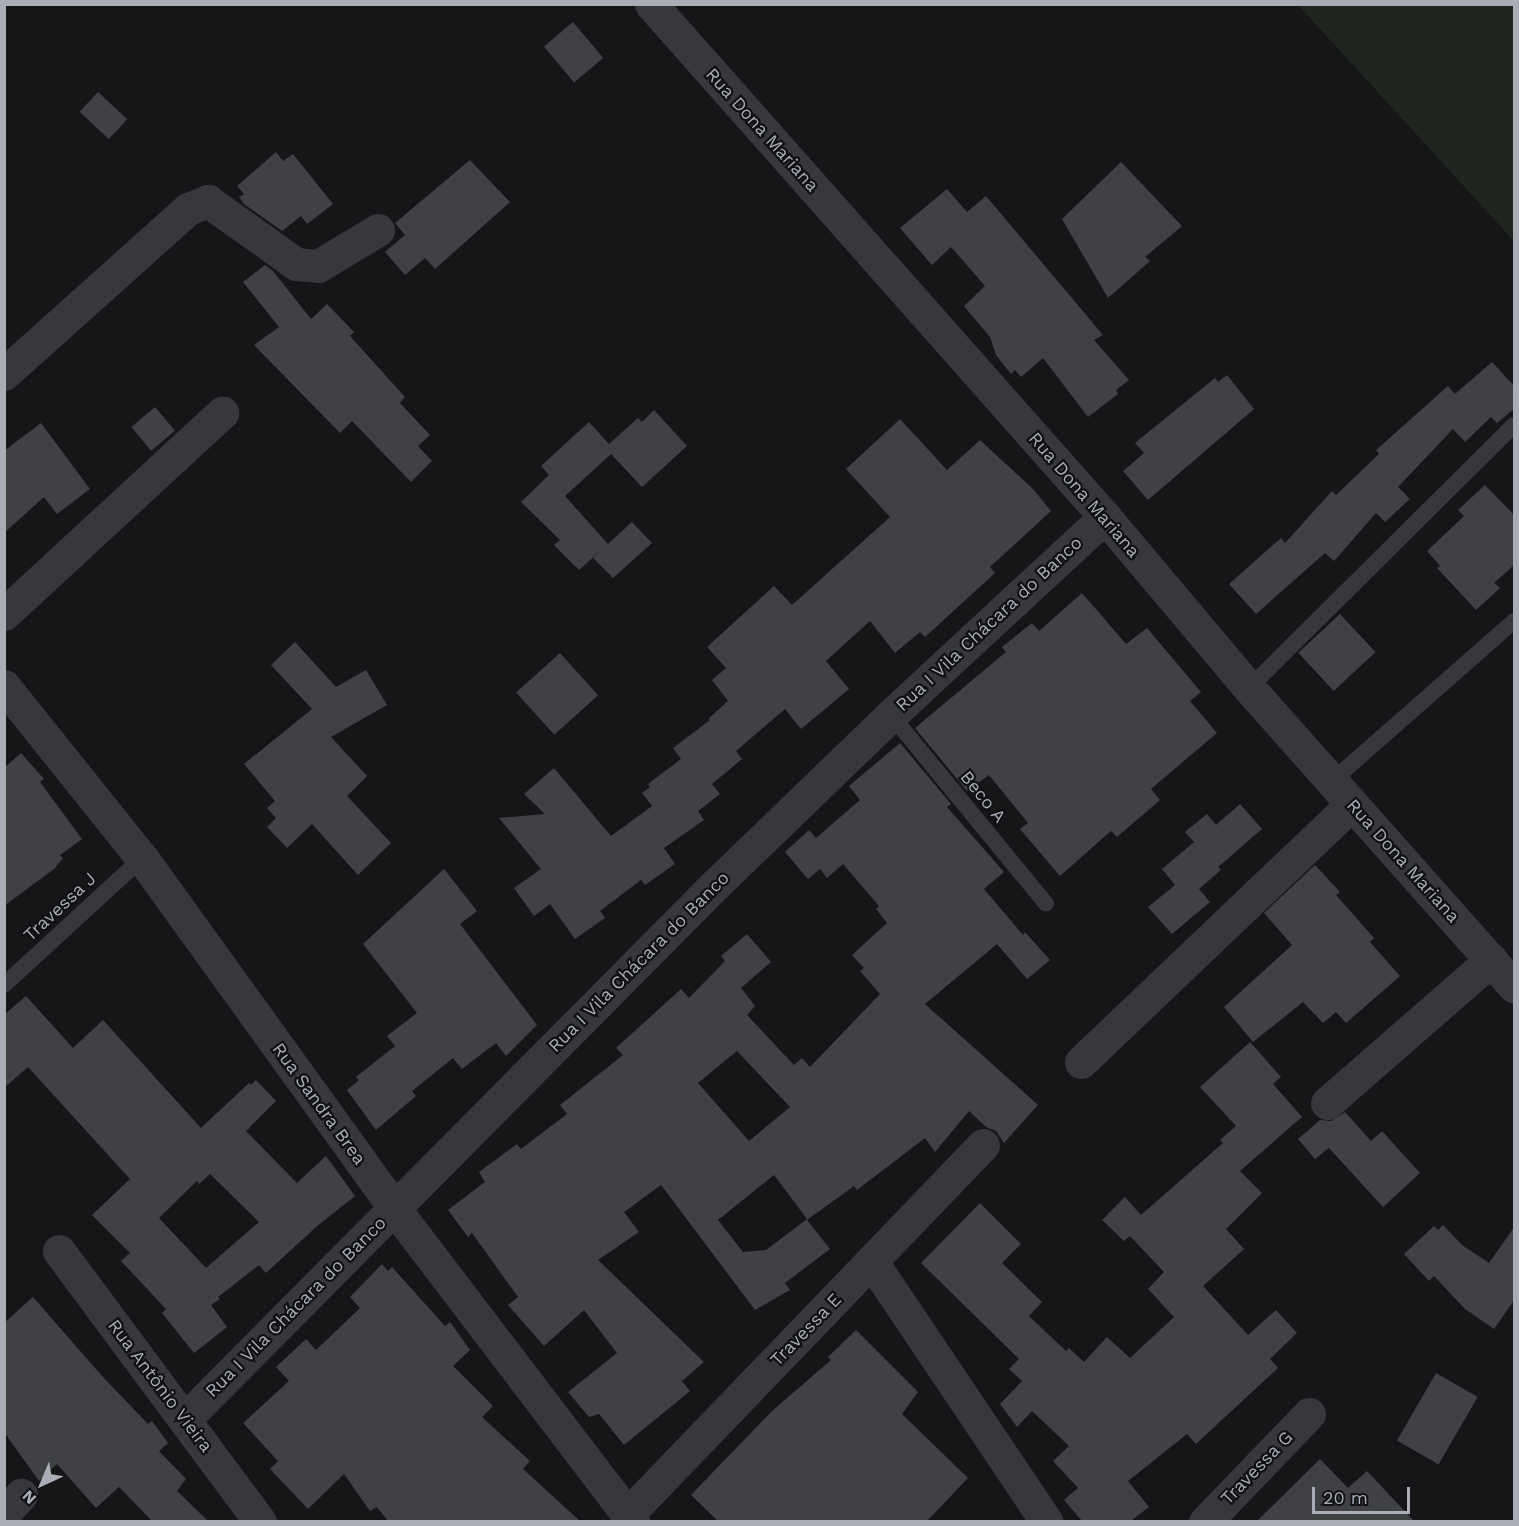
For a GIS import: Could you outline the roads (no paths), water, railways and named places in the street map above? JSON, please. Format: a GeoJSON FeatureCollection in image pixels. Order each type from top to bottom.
{"type":"FeatureCollection","features":[{"type":"Feature","properties":{"kind":"street","name":"Rua Dona Mariana"},"geometry":{"type":"LineString","coordinates":[[651,4],[1105,517],[1249,688],[1515,986]]}},
{"type":"Feature","properties":{"kind":"street"},"geometry":{"type":"LineString","coordinates":[[4,374],[188,209],[208,201],[296,264],[318,266],[378,230]]}},
{"type":"Feature","properties":{"kind":"street"},"geometry":{"type":"LineString","coordinates":[[4,615],[222,413]]}},
{"type":"Feature","properties":{"kind":"street","name":"Rua I Vila Chácara do Banco"},"geometry":{"type":"LineString","coordinates":[[185,1419],[715,885],[891,715],[1105,517]]}},
{"type":"Feature","properties":{"kind":"street","name":"Rua Sandra Brea"},"geometry":{"type":"LineString","coordinates":[[4,686],[142,858],[394,1208],[631,1518]]}},
{"type":"Feature","properties":{"kind":"street"},"geometry":{"type":"LineString","coordinates":[[1081,1062],[1342,793]]}},
{"type":"Feature","properties":{"kind":"street"},"geometry":{"type":"LineString","coordinates":[[1327,1103],[1491,960]]}},
{"type":"Feature","properties":{"kind":"street","name":"Travessa E"},"geometry":{"type":"LineString","coordinates":[[631,1518],[983,1145]]}},
{"type":"Feature","properties":{"kind":"street","name":"Rua Antônio Vieira"},"geometry":{"type":"LineString","coordinates":[[59,1251],[260,1521]]}},
{"type":"Feature","properties":{"kind":"street"},"geometry":{"type":"LineString","coordinates":[[872,1262],[1047,1521]]}},
{"type":"Feature","properties":{"kind":"street","name":"Travessa G"},"geometry":{"type":"LineString","coordinates":[[1205,1521],[1309,1414]]}},
{"type":"Feature","properties":{"kind":"lane"},"geometry":{"type":"LineString","coordinates":[[1249,688],[1515,425]]}},
{"type":"Feature","properties":{"kind":"lane"},"geometry":{"type":"LineString","coordinates":[[1342,793],[1515,621]]}},
{"type":"Feature","properties":{"kind":"lane","name":"Beco A"},"geometry":{"type":"LineString","coordinates":[[891,715],[1046,904]]}},
{"type":"Feature","properties":{"kind":"lane","name":"Travessa J"},"geometry":{"type":"LineString","coordinates":[[4,985],[142,858]]}}]}
